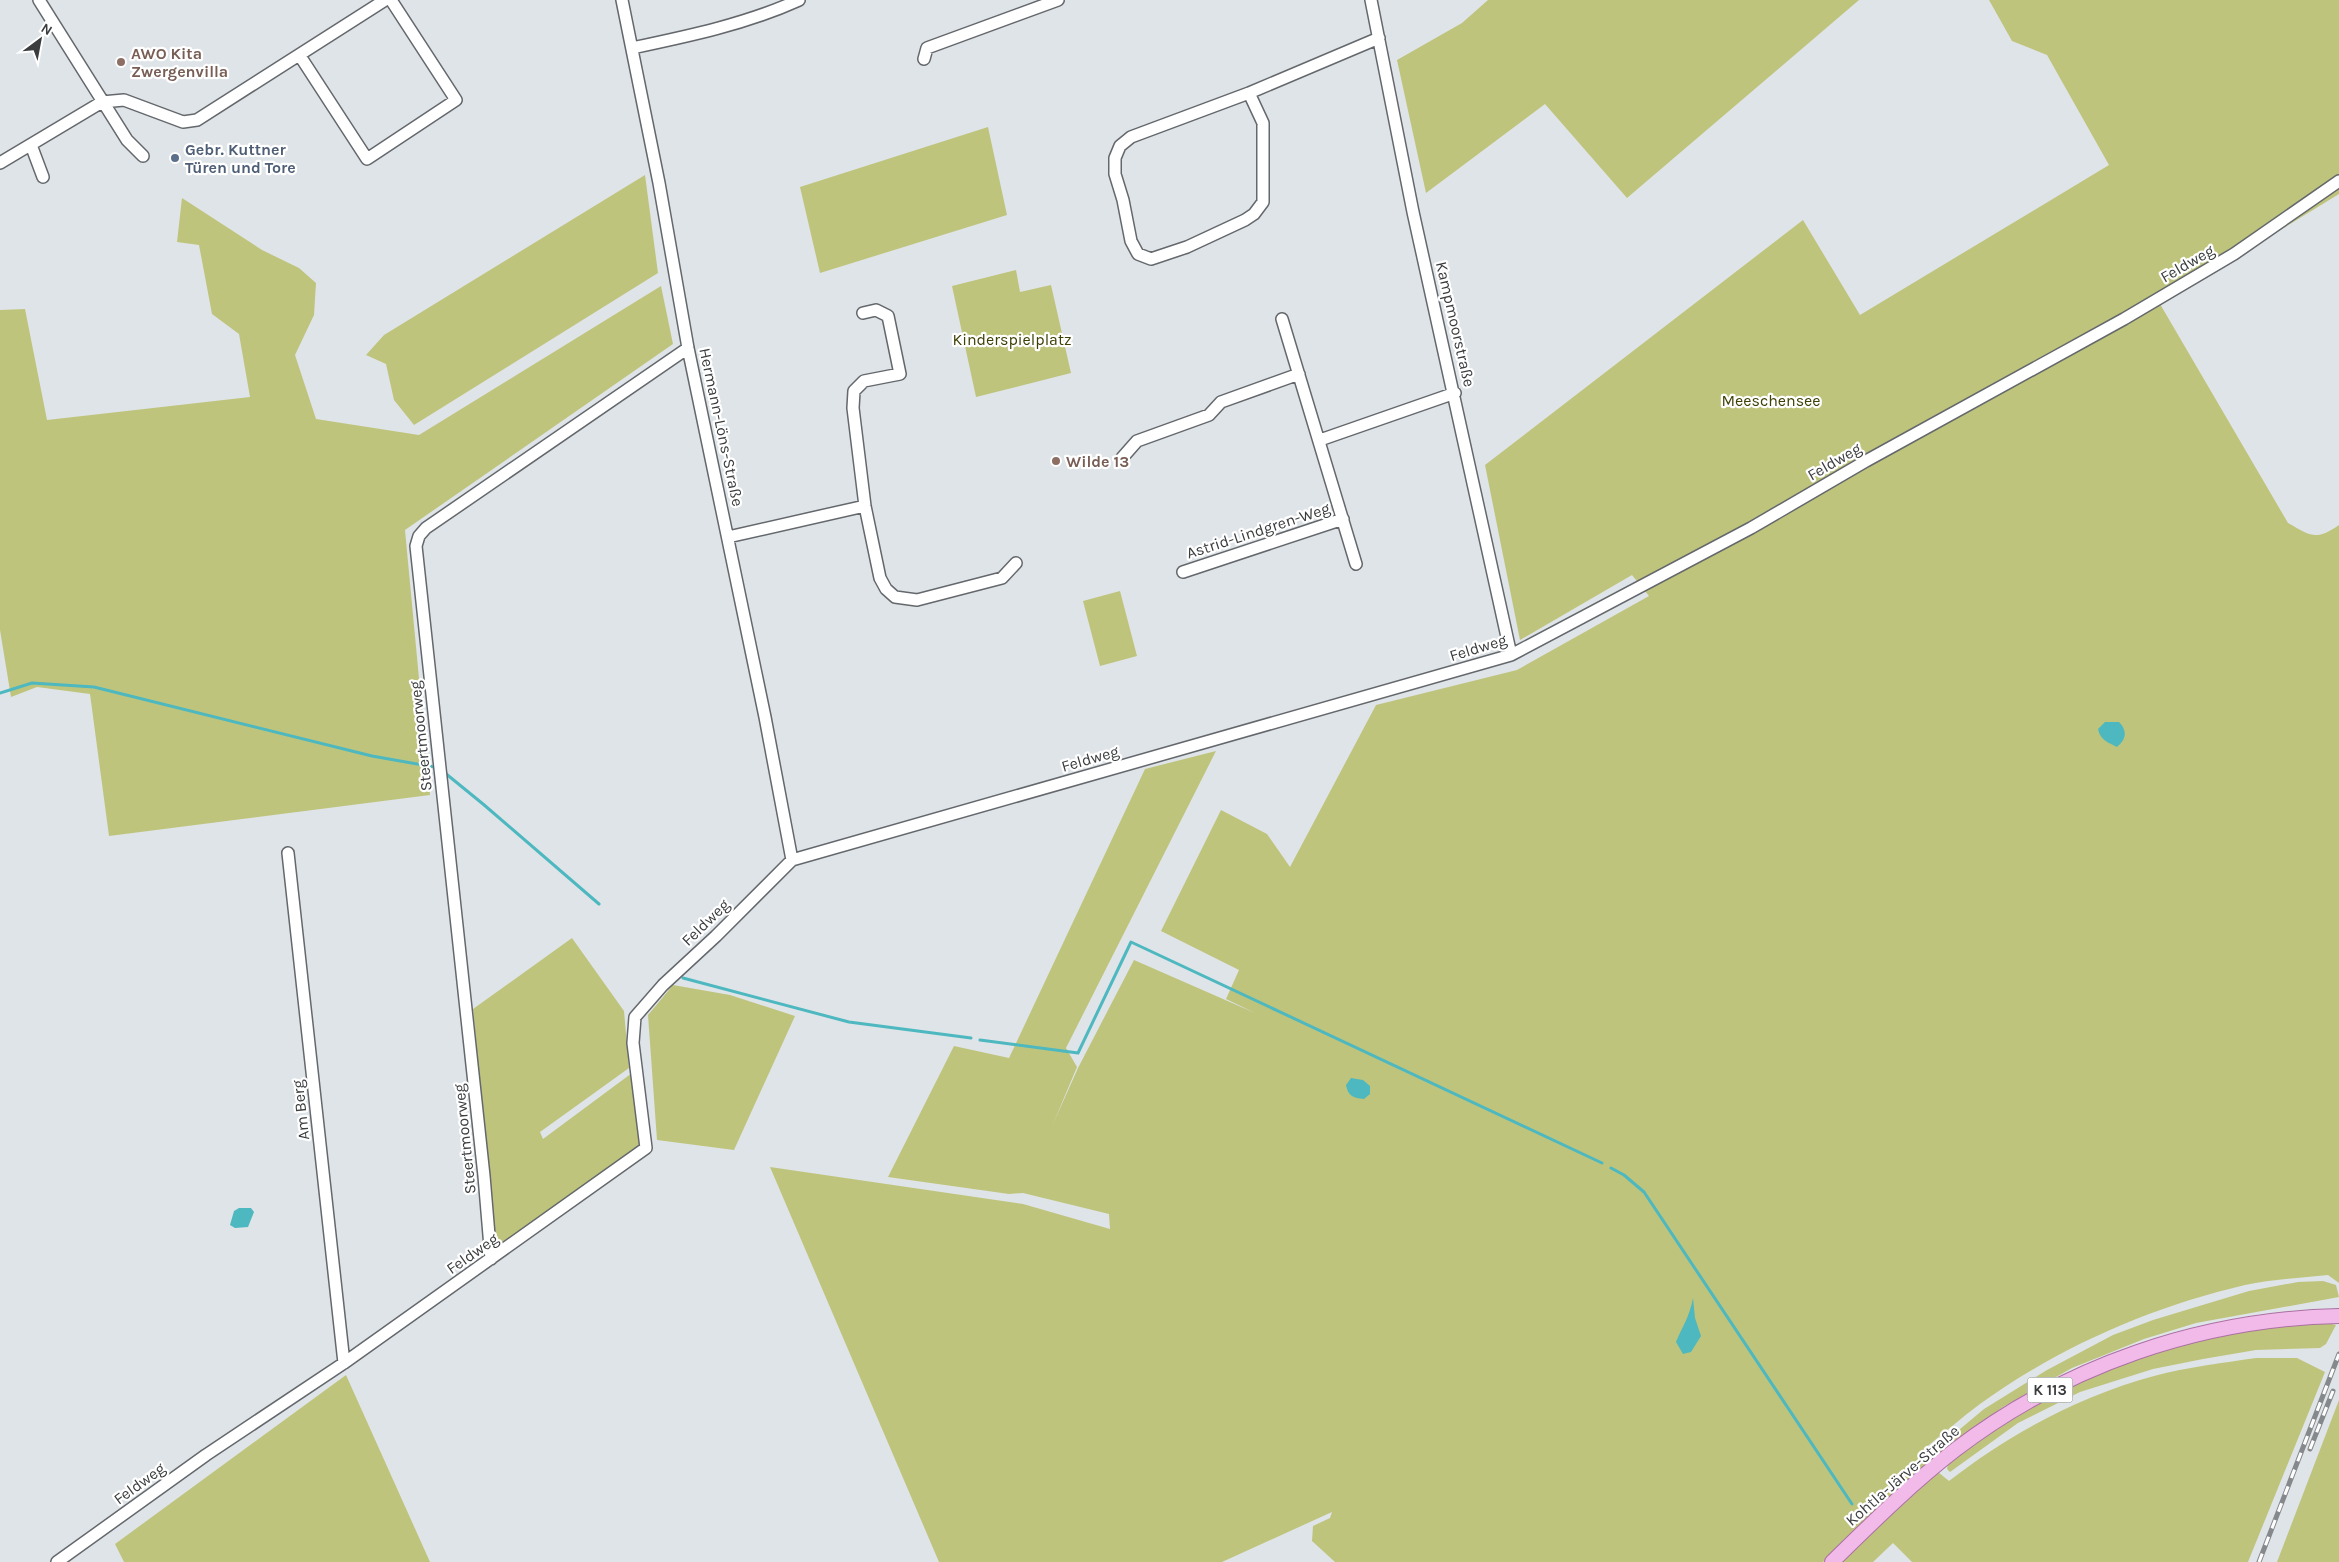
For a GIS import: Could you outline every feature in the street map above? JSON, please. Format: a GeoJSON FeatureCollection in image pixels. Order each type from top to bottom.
{"type":"FeatureCollection","features":[{"type":"Feature","properties":{"kind":"main road","name":"Kohtla-Järve-Straße"},"geometry":{"type":"LineString","coordinates":[[1832,1562],[1939,1462],[2004,1416],[2044,1392],[2112,1361],[2189,1336],[2250,1323],[2317,1316],[2339,1316]]}},
{"type":"Feature","properties":{"kind":"street"},"geometry":{"type":"LineString","coordinates":[[39,0],[102,102],[128,140],[143,156]]}},
{"type":"Feature","properties":{"kind":"street"},"geometry":{"type":"LineString","coordinates":[[0,163],[102,102],[124,100],[183,122],[197,120],[385,0]]}},
{"type":"Feature","properties":{"kind":"street"},"geometry":{"type":"LineString","coordinates":[[300,56],[367,159],[456,100],[391,0]]}},
{"type":"Feature","properties":{"kind":"street","name":"Hermann-Löns-Straße"},"geometry":{"type":"LineString","coordinates":[[622,0],[688,348],[728,537],[792,860]]}},
{"type":"Feature","properties":{"kind":"street"},"geometry":{"type":"LineString","coordinates":[[632,48],[738,22],[799,0]]}},
{"type":"Feature","properties":{"kind":"street"},"geometry":{"type":"LineString","coordinates":[[924,59],[928,48],[1058,0]]}},
{"type":"Feature","properties":{"kind":"street","name":"Kampmoorstraße"},"geometry":{"type":"LineString","coordinates":[[1371,0],[1413,212],[1455,393],[1511,655]]}},
{"type":"Feature","properties":{"kind":"street"},"geometry":{"type":"LineString","coordinates":[[1249,93],[1263,123],[1263,202],[1254,214],[1245,220],[1187,247],[1151,259],[1138,254],[1131,241],[1123,200],[1115,174],[1115,158],[1120,146],[1131,137],[1249,93],[1379,38]]}},
{"type":"Feature","properties":{"kind":"street"},"geometry":{"type":"LineString","coordinates":[[31,144],[43,177]]}},
{"type":"Feature","properties":{"kind":"street","name":"Feldweg"},"geometry":{"type":"LineString","coordinates":[[57,1562],[206,1455],[344,1363],[491,1260],[646,1148],[633,1043],[635,1017],[663,985],[716,936],[792,860],[1511,655],[1751,528],[1866,461],[2124,319],[2234,254],[2339,182]]}},
{"type":"Feature","properties":{"kind":"street"},"geometry":{"type":"LineString","coordinates":[[863,313],[876,310],[888,316],[900,374],[864,381],[854,391],[854,424],[865,506],[880,578],[886,589],[895,597],[917,600],[1002,578],[1016,563]]}},
{"type":"Feature","properties":{"kind":"street","name":"Astrid-Lindgren-Weg"},"geometry":{"type":"LineString","coordinates":[[1282,319],[1356,564]]}},
{"type":"Feature","properties":{"kind":"street","name":"Steertmoorweg"},"geometry":{"type":"LineString","coordinates":[[491,1260],[419,536],[426,528],[688,348]]}},
{"type":"Feature","properties":{"kind":"street"},"geometry":{"type":"LineString","coordinates":[[1122,458],[1137,441],[1209,415],[1221,402],[1299,374]]}},
{"type":"Feature","properties":{"kind":"street"},"geometry":{"type":"LineString","coordinates":[[1320,440],[1455,393]]}},
{"type":"Feature","properties":{"kind":"street"},"geometry":{"type":"LineString","coordinates":[[728,537],[865,506]]}},
{"type":"Feature","properties":{"kind":"street","name":"Astrid-Lindgren-Weg"},"geometry":{"type":"LineString","coordinates":[[1183,572],[1343,519]]}},
{"type":"Feature","properties":{"kind":"street","name":"Am Berg"},"geometry":{"type":"LineString","coordinates":[[288,852],[344,1363]]}},
{"type":"Feature","properties":{"kind":"green space"},"geometry":{"type":"Polygon","coordinates":[[[1488,0],[1859,0],[1627,198],[1545,104],[1426,193],[1397,60],[1462,23],[1488,0]]]}},
{"type":"Feature","properties":{"kind":"green space","name":"Meeschensee"},"geometry":{"type":"Polygon","coordinates":[[[1989,0],[2339,0],[2339,194],[2160,304],[2288,523],[2308,534],[2314,535],[2325,533],[2339,525],[2339,1283],[2328,1275],[2255,1283],[2210,1294],[2141,1317],[2107,1331],[2042,1364],[1980,1404],[1924,1449],[1930,1459],[1928,1463],[1823,1562],[1335,1562],[1312,1541],[1313,1526],[1330,1518],[1332,1512],[1222,1562],[939,1562],[770,1167],[1023,1204],[1110,1229],[1109,1214],[1023,1193],[1009,1194],[888,1177],[954,1046],[1009,1058],[1145,769],[1216,751],[1066,1048],[1077,1067],[1053,1124],[1078,1068],[1134,960],[1255,1013],[1226,999],[1239,970],[1161,931],[1221,810],[1267,834],[1290,867],[1376,705],[1517,670],[1649,596],[1632,575],[1520,640],[1485,465],[1803,220],[1860,315],[2109,165],[2047,55],[2012,41],[1989,0]]]}},
{"type":"Feature","properties":{"kind":"green space"},"geometry":{"type":"Polygon","coordinates":[[[988,127],[1007,215],[820,273],[800,187],[988,127]]]}},
{"type":"Feature","properties":{"kind":"green space"},"geometry":{"type":"Polygon","coordinates":[[[645,175],[658,273],[414,425],[394,400],[386,364],[366,355],[384,335],[645,175]]]}},
{"type":"Feature","properties":{"kind":"green space"},"geometry":{"type":"Polygon","coordinates":[[[182,198],[262,250],[299,268],[316,283],[314,315],[295,355],[316,419],[419,435],[661,286],[673,344],[405,530],[430,795],[109,836],[90,694],[37,687],[11,697],[0,630],[0,310],[25,309],[47,420],[250,397],[239,334],[212,314],[199,245],[177,242],[182,198]]]}},
{"type":"Feature","properties":{"kind":"green space","name":"Kinderspielplatz"},"geometry":{"type":"Polygon","coordinates":[[[1016,270],[1020,292],[1051,285],[1071,373],[976,397],[952,286],[1016,270]]]}},
{"type":"Feature","properties":{"kind":"green space"},"geometry":{"type":"Polygon","coordinates":[[[1120,591],[1137,656],[1100,666],[1083,601],[1120,591]]]}},
{"type":"Feature","properties":{"kind":"green space"},"geometry":{"type":"Polygon","coordinates":[[[572,938],[624,1011],[629,1068],[540,1132],[543,1139],[632,1073],[641,1144],[496,1249],[473,1009],[572,938]]]}},
{"type":"Feature","properties":{"kind":"green space"},"geometry":{"type":"Polygon","coordinates":[[[673,985],[730,995],[795,1016],[734,1150],[657,1140],[648,1015],[673,985]]]}},
{"type":"Feature","properties":{"kind":"green space"},"geometry":{"type":"Polygon","coordinates":[[[2323,1281],[2336,1285],[2339,1297],[2196,1323],[2144,1339],[2072,1368],[2003,1407],[1941,1454],[1935,1450],[1984,1409],[2047,1370],[2113,1335],[2153,1320],[2249,1291],[2298,1282],[2323,1281]]]}},
{"type":"Feature","properties":{"kind":"green space"},"geometry":{"type":"Polygon","coordinates":[[[2320,1321],[2336,1325],[2326,1344],[2320,1348],[2256,1350],[2203,1359],[2153,1369],[2080,1392],[2018,1423],[1950,1472],[1947,1469],[1948,1464],[2005,1423],[2099,1372],[2165,1347],[2199,1338],[2244,1330],[2320,1321]]]}},
{"type":"Feature","properties":{"kind":"green space"},"geometry":{"type":"Polygon","coordinates":[[[2256,1358],[2297,1358],[2325,1372],[2248,1562],[1912,1562],[1893,1543],[1873,1562],[1841,1562],[1938,1472],[1949,1481],[1996,1448],[2046,1418],[2099,1394],[2154,1376],[2256,1358]]]}},
{"type":"Feature","properties":{"kind":"green space"},"geometry":{"type":"Polygon","coordinates":[[[346,1375],[430,1562],[124,1562],[115,1544],[346,1375]]]}},
{"type":"Feature","properties":{"kind":"green space"},"geometry":{"type":"Polygon","coordinates":[[[2339,1400],[2339,1562],[2277,1562],[2339,1400]]]}},
{"type":"Feature","properties":{"kind":"water"},"geometry":{"type":"Polygon","coordinates":[[[2105,722],[2119,722],[2125,731],[2123,741],[2117,747],[2105,741],[2099,733],[2098,729],[2105,722]]]}},
{"type":"Feature","properties":{"kind":"water"},"geometry":{"type":"Polygon","coordinates":[[[1351,1078],[1363,1080],[1370,1086],[1370,1094],[1364,1099],[1352,1096],[1348,1092],[1346,1085],[1351,1078]]]}},
{"type":"Feature","properties":{"kind":"water"},"geometry":{"type":"Polygon","coordinates":[[[239,1208],[251,1208],[254,1212],[248,1227],[235,1228],[230,1225],[234,1211],[239,1208]]]}},
{"type":"Feature","properties":{"kind":"water"},"geometry":{"type":"Polygon","coordinates":[[[1693,1298],[1695,1318],[1701,1336],[1691,1352],[1683,1354],[1676,1342],[1688,1316],[1693,1298]]]}},
{"type":"Feature","properties":{"kind":"waterway"},"geometry":{"type":"LineString","coordinates":[[0,693],[32,683],[94,687],[372,756],[434,767]]}},
{"type":"Feature","properties":{"kind":"waterway"},"geometry":{"type":"LineString","coordinates":[[445,773],[599,904]]}},
{"type":"Feature","properties":{"kind":"waterway"},"geometry":{"type":"LineString","coordinates":[[980,1040],[1078,1053],[1131,942],[1602,1163]]}},
{"type":"Feature","properties":{"kind":"waterway"},"geometry":{"type":"LineString","coordinates":[[683,978],[849,1022],[971,1038]]}},
{"type":"Feature","properties":{"kind":"waterway"},"geometry":{"type":"LineString","coordinates":[[1611,1168],[1624,1175],[1644,1192],[1852,1504]]}},
{"type":"Feature","properties":{"kind":"railway"},"geometry":{"type":"LineString","coordinates":[[2259,1562],[2339,1354]]}},
{"type":"Feature","properties":{"kind":"railway"},"geometry":{"type":"LineString","coordinates":[[2310,1449],[2333,1391]]}},
{"type":"Feature","properties":{"kind":"place","name":"AWO Kita Zwergenvilla"},"geometry":{"type":"Point","coordinates":[121,62]}},
{"type":"Feature","properties":{"kind":"place","name":"Gebr. Kuttner Türen und Tore"},"geometry":{"type":"Point","coordinates":[175,158]}},
{"type":"Feature","properties":{"kind":"place","name":"Wilde 13"},"geometry":{"type":"Point","coordinates":[1056,461]}}]}
